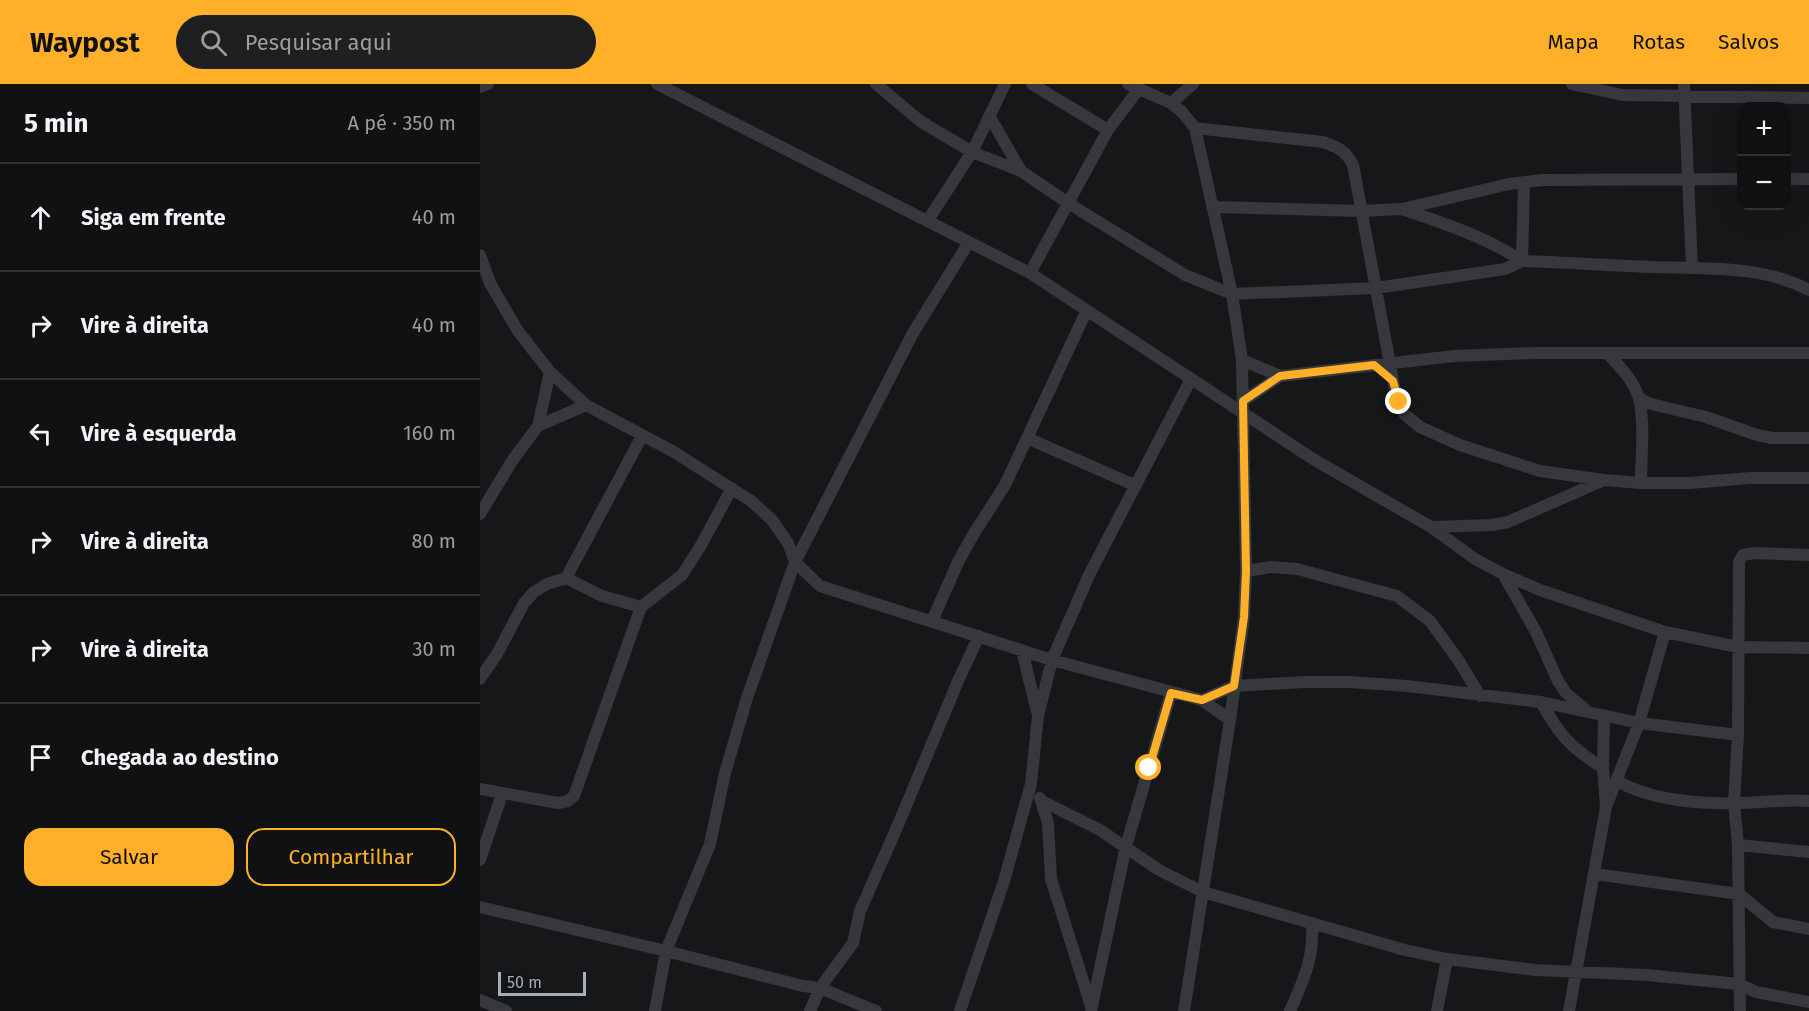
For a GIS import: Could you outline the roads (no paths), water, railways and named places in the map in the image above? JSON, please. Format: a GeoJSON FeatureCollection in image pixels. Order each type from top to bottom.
{"type":"FeatureCollection","features":[{"type":"Feature","properties":{"kind":"street"},"geometry":{"type":"LineString","coordinates":[[480,87],[488,84]]}},
{"type":"Feature","properties":{"kind":"street"},"geometry":{"type":"LineString","coordinates":[[657,84],[1030,273],[1191,379],[1243,407],[1313,459],[1431,527],[1475,559],[1503,574],[1540,590],[1665,632],[1738,646],[1809,648]]}},
{"type":"Feature","properties":{"kind":"street"},"geometry":{"type":"LineString","coordinates":[[876,84],[920,121],[972,152],[1021,171],[1068,203],[1185,275],[1232,294],[1376,288],[1505,269],[1522,261],[1756,273],[1780,278],[1809,290]]}},
{"type":"Feature","properties":{"kind":"street"},"geometry":{"type":"LineString","coordinates":[[1032,84],[1108,130]]}},
{"type":"Feature","properties":{"kind":"street"},"geometry":{"type":"LineString","coordinates":[[1171,103],[1193,84]]}},
{"type":"Feature","properties":{"kind":"street"},"geometry":{"type":"LineString","coordinates":[[1572,84],[1622,95],[1684,90],[1809,98]]}},
{"type":"Feature","properties":{"kind":"street"},"geometry":{"type":"LineString","coordinates":[[928,220],[972,152],[1004,85]]}},
{"type":"Feature","properties":{"kind":"street"},"geometry":{"type":"LineString","coordinates":[[1030,273],[1133,87],[1171,103],[1182,112],[1195,128],[1232,294],[1242,360],[1246,571],[1244,617],[1230,720],[1184,1011]]}},
{"type":"Feature","properties":{"kind":"street"},"geometry":{"type":"LineString","coordinates":[[1684,90],[1692,268]]}},
{"type":"Feature","properties":{"kind":"street"},"geometry":{"type":"LineString","coordinates":[[990,117],[1021,171]]}},
{"type":"Feature","properties":{"kind":"street"},"geometry":{"type":"LineString","coordinates":[[1195,128],[1323,142],[1337,147],[1348,155],[1353,165],[1393,381],[1404,414],[1420,427],[1461,445],[1522,466],[1540,471],[1604,480],[1690,483],[1750,478],[1809,478]]}},
{"type":"Feature","properties":{"kind":"street"},"geometry":{"type":"LineString","coordinates":[[1791,179],[1809,178]]}},
{"type":"Feature","properties":{"kind":"street"},"geometry":{"type":"LineString","coordinates":[[1212,207],[1362,211],[1402,209],[1524,182],[1737,179]]}},
{"type":"Feature","properties":{"kind":"street"},"geometry":{"type":"LineString","coordinates":[[1522,261],[1524,182]]}},
{"type":"Feature","properties":{"kind":"street"},"geometry":{"type":"LineString","coordinates":[[1402,209],[1469,232],[1498,245],[1522,261]]}},
{"type":"Feature","properties":{"kind":"street"},"geometry":{"type":"LineString","coordinates":[[655,1011],[666,951],[710,844],[725,774],[747,698],[795,562],[908,343],[969,242]]}},
{"type":"Feature","properties":{"kind":"street"},"geometry":{"type":"LineString","coordinates":[[480,255],[490,283],[518,331],[550,372],[586,405],[674,452],[732,488],[772,520],[788,543],[795,562],[820,586],[1052,660],[1202,700],[1230,720]]}},
{"type":"Feature","properties":{"kind":"street"},"geometry":{"type":"LineString","coordinates":[[932,621],[958,562],[1005,485],[1086,312]]}},
{"type":"Feature","properties":{"kind":"street"},"geometry":{"type":"LineString","coordinates":[[1242,360],[1280,376],[1454,356],[1809,352]]}},
{"type":"Feature","properties":{"kind":"street"},"geometry":{"type":"LineString","coordinates":[[1607,353],[1632,383],[1639,398],[1641,483]]}},
{"type":"Feature","properties":{"kind":"street"},"geometry":{"type":"LineString","coordinates":[[1374,365],[1393,381]]}},
{"type":"Feature","properties":{"kind":"street"},"geometry":{"type":"LineString","coordinates":[[480,514],[512,461],[538,426],[550,372]]}},
{"type":"Feature","properties":{"kind":"street"},"geometry":{"type":"LineString","coordinates":[[1243,407],[1280,376]]}},
{"type":"Feature","properties":{"kind":"street"},"geometry":{"type":"LineString","coordinates":[[960,1011],[1004,881],[1031,784],[1038,716],[1052,660],[1089,575],[1191,379]]}},
{"type":"Feature","properties":{"kind":"street"},"geometry":{"type":"LineString","coordinates":[[1639,398],[1651,404],[1706,417],[1757,435],[1772,438],[1809,438]]}},
{"type":"Feature","properties":{"kind":"street"},"geometry":{"type":"LineString","coordinates":[[538,426],[586,405]]}},
{"type":"Feature","properties":{"kind":"street"},"geometry":{"type":"LineString","coordinates":[[566,578],[642,436]]}},
{"type":"Feature","properties":{"kind":"street"},"geometry":{"type":"LineString","coordinates":[[1027,438],[1134,485]]}},
{"type":"Feature","properties":{"kind":"street"},"geometry":{"type":"LineString","coordinates":[[1431,527],[1492,525],[1508,522],[1604,480]]}},
{"type":"Feature","properties":{"kind":"street"},"geometry":{"type":"LineString","coordinates":[[480,789],[558,804],[574,796],[641,607],[682,576],[700,548],[732,488]]}},
{"type":"Feature","properties":{"kind":"street"},"geometry":{"type":"LineString","coordinates":[[1740,1011],[1738,845],[1734,803],[1738,735],[1739,562],[1743,555],[1754,553],[1809,555]]}},
{"type":"Feature","properties":{"kind":"street"},"geometry":{"type":"LineString","coordinates":[[1246,571],[1271,567],[1297,569],[1397,596],[1430,621],[1459,661],[1480,696]]}},
{"type":"Feature","properties":{"kind":"street"},"geometry":{"type":"LineString","coordinates":[[1503,574],[1536,632],[1558,681],[1566,693],[1588,712]]}},
{"type":"Feature","properties":{"kind":"street"},"geometry":{"type":"LineString","coordinates":[[480,679],[497,654],[524,603],[534,592],[547,584],[566,578],[602,596],[641,607]]}},
{"type":"Feature","properties":{"kind":"street"},"geometry":{"type":"LineString","coordinates":[[1569,1011],[1606,807],[1639,723],[1665,632]]}},
{"type":"Feature","properties":{"kind":"street"},"geometry":{"type":"LineString","coordinates":[[811,1006],[820,988],[853,944],[860,911],[979,636]]}},
{"type":"Feature","properties":{"kind":"street"},"geometry":{"type":"LineString","coordinates":[[1022,650],[1038,716]]}},
{"type":"Feature","properties":{"kind":"street"},"geometry":{"type":"LineString","coordinates":[[1202,700],[1234,686],[1349,682],[1407,686],[1541,702],[1639,723],[1738,735]]}},
{"type":"Feature","properties":{"kind":"street"},"geometry":{"type":"LineString","coordinates":[[1091,1009],[1126,846],[1171,693]]}},
{"type":"Feature","properties":{"kind":"street"},"geometry":{"type":"LineString","coordinates":[[1541,702],[1562,736],[1603,768]]}},
{"type":"Feature","properties":{"kind":"street"},"geometry":{"type":"LineString","coordinates":[[1604,715],[1603,768],[1606,807]]}},
{"type":"Feature","properties":{"kind":"street"},"geometry":{"type":"LineString","coordinates":[[1617,781],[1634,790],[1670,799],[1734,803],[1773,800],[1809,801]]}},
{"type":"Feature","properties":{"kind":"street"},"geometry":{"type":"LineString","coordinates":[[1031,784],[1042,801],[1048,823],[1051,879],[1091,1009]]}},
{"type":"Feature","properties":{"kind":"street"},"geometry":{"type":"LineString","coordinates":[[480,860],[502,794]]}},
{"type":"Feature","properties":{"kind":"street"},"geometry":{"type":"LineString","coordinates":[[1042,801],[1092,825],[1159,870],[1203,892],[1405,950],[1447,959],[1535,970],[1647,975],[1738,984],[1756,992],[1809,1002]]}},
{"type":"Feature","properties":{"kind":"street"},"geometry":{"type":"LineString","coordinates":[[1738,845],[1809,852]]}},
{"type":"Feature","properties":{"kind":"street"},"geometry":{"type":"LineString","coordinates":[[1595,874],[1738,894],[1773,921],[1809,929]]}},
{"type":"Feature","properties":{"kind":"street"},"geometry":{"type":"LineString","coordinates":[[480,908],[666,951],[803,986],[820,988],[876,1011]]}},
{"type":"Feature","properties":{"kind":"street"},"geometry":{"type":"LineString","coordinates":[[1290,1011],[1303,983],[1312,953],[1312,923]]}},
{"type":"Feature","properties":{"kind":"street"},"geometry":{"type":"LineString","coordinates":[[1437,1011],[1447,959]]}},
{"type":"Feature","properties":{"kind":"street"},"geometry":{"type":"LineString","coordinates":[[803,986],[811,1006]]}},
{"type":"Feature","properties":{"kind":"street"},"geometry":{"type":"LineString","coordinates":[[480,1000],[506,1011]]}}]}
